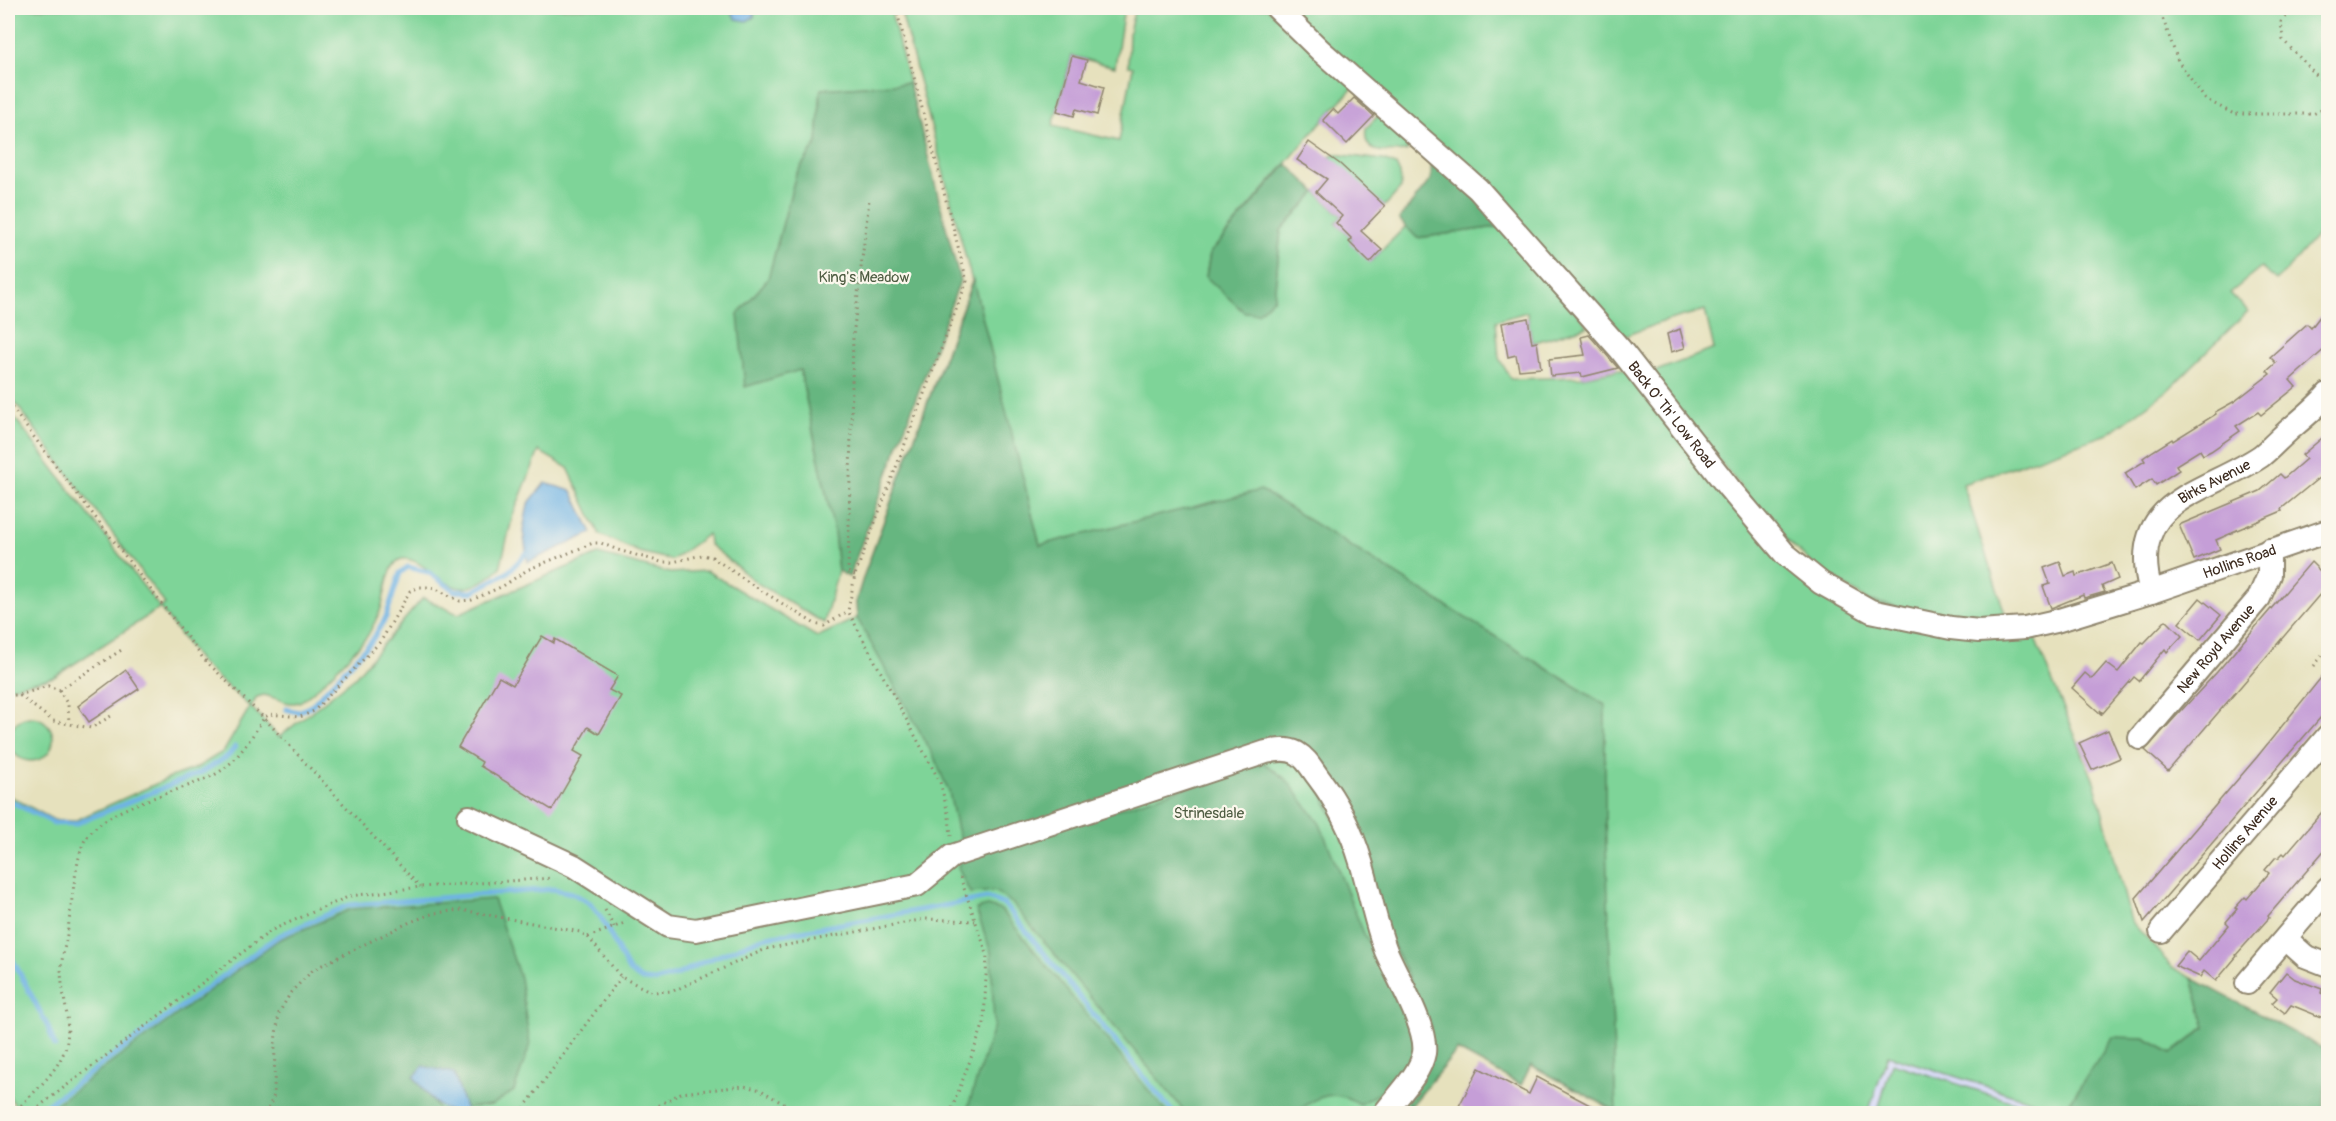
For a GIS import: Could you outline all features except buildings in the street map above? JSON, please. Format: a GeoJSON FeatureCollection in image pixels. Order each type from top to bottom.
{"type":"FeatureCollection","features":[{"type":"Feature","properties":{"kind":"street","name":"Back O' Th' Low Road"},"geometry":{"type":"LineString","coordinates":[[1277,8],[1320,51],[1478,189],[1620,349],[1729,488],[1785,554],[1821,583],[1871,611],[1951,628],[1979,631],[2025,628],[2056,621],[2151,592]]}},
{"type":"Feature","properties":{"kind":"street","name":"Birks Avenue"},"geometry":{"type":"LineString","coordinates":[[2151,592],[2146,574],[2145,557],[2148,537],[2161,514],[2174,502],[2261,455],[2328,394]]}},
{"type":"Feature","properties":{"kind":"street","name":"Hollins Road"},"geometry":{"type":"LineString","coordinates":[[2151,592],[2328,531]]}},
{"type":"Feature","properties":{"kind":"street","name":"New Royd Avenue"},"geometry":{"type":"LineString","coordinates":[[2140,738],[2259,598],[2269,575],[2270,550]]}},
{"type":"Feature","properties":{"kind":"street","name":"Hollins Avenue"},"geometry":{"type":"LineString","coordinates":[[2162,931],[2328,736]]}},
{"type":"Feature","properties":{"kind":"street"},"geometry":{"type":"LineString","coordinates":[[469,817],[574,866],[668,926],[696,930],[917,885],[952,856],[1266,752],[1281,749],[1298,753],[1329,791],[1347,824],[1361,862],[1386,951],[1423,1036],[1424,1052],[1418,1069],[1384,1113]]}},
{"type":"Feature","properties":{"kind":"street"},"geometry":{"type":"LineString","coordinates":[[2247,982],[2328,888]]}},
{"type":"Feature","properties":{"kind":"street"},"geometry":{"type":"LineString","coordinates":[[2286,939],[2305,956],[2328,965]]}},
{"type":"Feature","properties":{"kind":"path"},"geometry":{"type":"LineString","coordinates":[[896,8],[967,281],[855,575],[848,611],[940,782],[949,817],[952,856]]}},
{"type":"Feature","properties":{"kind":"path"},"geometry":{"type":"LineString","coordinates":[[2159,8],[2178,61],[2205,99],[2234,114],[2313,114],[2328,106],[2324,83],[2283,40],[2281,22],[2294,8]]}},
{"type":"Feature","properties":{"kind":"path"},"geometry":{"type":"LineString","coordinates":[[855,575],[848,572],[853,337],[869,200]]}},
{"type":"Feature","properties":{"kind":"path"},"geometry":{"type":"LineString","coordinates":[[8,403],[203,658],[264,718],[420,887]]}},
{"type":"Feature","properties":{"kind":"path"},"geometry":{"type":"LineString","coordinates":[[8,1108],[12,1113],[54,1070],[66,1047],[68,1025],[61,969],[78,862],[85,840],[112,816],[214,775],[238,757],[269,714],[300,717],[314,711],[381,640],[410,591],[420,587],[432,587],[460,601],[472,600],[503,586],[527,570],[593,543],[601,543],[661,562],[673,562],[702,555],[712,557],[815,624],[824,626],[848,611]]}},
{"type":"Feature","properties":{"kind":"path"},"geometry":{"type":"LineString","coordinates":[[2314,666],[2328,648]]}},
{"type":"Feature","properties":{"kind":"path"},"geometry":{"type":"LineString","coordinates":[[59,690],[123,649]]}},
{"type":"Feature","properties":{"kind":"path"},"geometry":{"type":"LineString","coordinates":[[8,695],[19,695],[48,686],[59,690],[68,705],[69,723]]}},
{"type":"Feature","properties":{"kind":"path"},"geometry":{"type":"LineString","coordinates":[[19,695],[53,721],[91,728],[111,716]]}},
{"type":"Feature","properties":{"kind":"path"},"geometry":{"type":"LineString","coordinates":[[29,1113],[272,930],[350,896],[420,887],[553,878],[563,881]]}},
{"type":"Feature","properties":{"kind":"path"},"geometry":{"type":"LineString","coordinates":[[950,1113],[984,1023],[987,954],[966,893]]}},
{"type":"Feature","properties":{"kind":"path"},"geometry":{"type":"LineString","coordinates":[[588,937],[614,927],[604,908]]}},
{"type":"Feature","properties":{"kind":"path"},"geometry":{"type":"LineString","coordinates":[[266,1113],[274,1095],[275,1042],[279,1013],[291,992],[314,969],[408,923],[434,913],[462,910],[580,932],[588,937],[621,976],[652,992],[673,991],[766,949],[925,919],[975,921]]}},
{"type":"Feature","properties":{"kind":"path"},"geometry":{"type":"LineString","coordinates":[[523,1113],[526,1105],[621,976]]}},
{"type":"Feature","properties":{"kind":"path"},"geometry":{"type":"LineString","coordinates":[[643,1113],[681,1093],[744,1086],[762,1090],[800,1113]]}},
{"type":"Feature","properties":{"kind":"shaded area"},"geometry":{"type":"Polygon","coordinates":[[[1888,1055],[2064,1111],[2070,1113],[1868,1114],[1888,1055]]]}},
{"type":"Feature","properties":{"kind":"green space","name":"Strinesdale"},"geometry":{"type":"Polygon","coordinates":[[[8,8],[890,8],[909,83],[821,89],[817,143],[796,174],[768,279],[738,314],[800,370],[834,531],[838,571],[824,623],[757,583],[709,544],[708,534],[672,560],[639,552],[600,535],[568,468],[539,451],[513,515],[500,568],[478,584],[464,588],[448,583],[414,561],[399,560],[392,569],[380,611],[368,635],[323,682],[305,699],[295,703],[264,695],[257,697],[251,707],[279,737],[355,677],[423,598],[458,614],[598,554],[670,573],[707,571],[817,637],[857,618],[856,601],[864,575],[972,281],[900,8],[1124,8],[1115,67],[1072,56],[1053,126],[1119,141],[1133,67],[1128,66],[1129,32],[1135,8],[1267,8],[1354,87],[1210,253],[1206,277],[1274,297],[1281,230],[1316,192],[1342,216],[1336,223],[1370,262],[1406,226],[1418,238],[1504,226],[1588,326],[1532,343],[1527,312],[1496,321],[1499,358],[1511,379],[1582,377],[1618,370],[1630,373],[1816,591],[2033,634],[2095,784],[2131,921],[2172,967],[2192,978],[2206,1027],[2172,1053],[2144,1038],[2113,1038],[2064,1111],[1888,1055],[1868,1113],[1615,1113],[1531,1065],[1521,1085],[1457,1050],[1410,1107],[1422,1114],[21,1113],[8,1095],[8,795],[54,820],[74,821],[196,768],[224,751],[250,707],[200,662],[160,608],[165,604],[8,393],[8,8]]]}},
{"type":"Feature","properties":{"kind":"green space"},"geometry":{"type":"Polygon","coordinates":[[[1285,8],[2328,8],[2328,223],[2277,281],[2261,268],[2230,293],[2248,311],[2167,391],[2108,434],[1963,484],[2009,626],[1973,625],[1867,600],[1816,567],[1777,531],[1648,374],[1714,349],[1705,310],[1659,323],[1620,338],[1285,8]]]}},
{"type":"Feature","properties":{"kind":"green space","name":"King's Meadow"},"geometry":{"type":"Polygon","coordinates":[[[909,83],[960,281],[849,577],[838,571],[834,531],[800,370],[745,387],[738,314],[768,279],[796,174],[817,143],[821,89],[909,83]]]}},
{"type":"Feature","properties":{"kind":"green space"},"geometry":{"type":"Polygon","coordinates":[[[1379,115],[1413,143],[1406,151],[1377,151],[1368,144],[1366,128],[1379,115]]]}},
{"type":"Feature","properties":{"kind":"green space"},"geometry":{"type":"Polygon","coordinates":[[[1432,153],[1504,226],[1417,238],[1399,219],[1431,179],[1432,153]]]}},
{"type":"Feature","properties":{"kind":"green space"},"geometry":{"type":"Polygon","coordinates":[[[1335,154],[1383,160],[1396,165],[1400,174],[1401,188],[1385,206],[1326,159],[1335,154]]]}},
{"type":"Feature","properties":{"kind":"green space"},"geometry":{"type":"Polygon","coordinates":[[[1287,164],[1316,192],[1281,230],[1274,298],[1258,313],[1244,312],[1206,277],[1210,253],[1287,164]]]}},
{"type":"Feature","properties":{"kind":"green space"},"geometry":{"type":"Polygon","coordinates":[[[973,280],[1040,545],[1261,490],[1605,705],[1605,818],[1616,1111],[1531,1065],[1521,1085],[1457,1050],[1410,1107],[1405,1096],[1431,1026],[1299,744],[962,843],[949,792],[934,757],[857,618],[856,601],[973,280]]]}},
{"type":"Feature","properties":{"kind":"green space"},"geometry":{"type":"Polygon","coordinates":[[[8,409],[160,608],[54,677],[8,688],[8,409]]]}},
{"type":"Feature","properties":{"kind":"green space"},"geometry":{"type":"Polygon","coordinates":[[[31,717],[46,724],[53,739],[46,754],[31,761],[16,754],[9,739],[16,724],[31,717]]]}},
{"type":"Feature","properties":{"kind":"green space","name":"Strinesdale"},"geometry":{"type":"Polygon","coordinates":[[[1263,762],[1287,780],[1320,824],[1364,934],[1389,973],[1418,1051],[1398,1082],[1360,1104],[1335,1095],[1312,1101],[1296,1113],[1186,1113],[1012,903],[994,891],[970,893],[958,868],[960,860],[1263,762]]]}},
{"type":"Feature","properties":{"kind":"green space"},"geometry":{"type":"Polygon","coordinates":[[[493,899],[520,978],[530,1045],[514,1091],[492,1105],[465,1108],[454,1073],[414,1077],[439,1113],[42,1114],[278,940],[351,909],[493,899]]]}},
{"type":"Feature","properties":{"kind":"green space"},"geometry":{"type":"Polygon","coordinates":[[[987,906],[1001,910],[1167,1113],[966,1113],[994,1025],[991,952],[976,909],[987,906]]]}},
{"type":"Feature","properties":{"kind":"green space"},"geometry":{"type":"Polygon","coordinates":[[[2192,978],[2326,1050],[2324,1113],[2070,1114],[2064,1111],[2113,1037],[2144,1038],[2172,1053],[2206,1028],[2192,978]]]}},
{"type":"Feature","properties":{"kind":"green space"},"geometry":{"type":"Polygon","coordinates":[[[1892,1063],[2048,1113],[1877,1113],[1892,1063]]]}},
{"type":"Feature","properties":{"kind":"water"},"geometry":{"type":"Polygon","coordinates":[[[731,8],[755,8],[754,17],[747,21],[736,19],[731,8]]]}},
{"type":"Feature","properties":{"kind":"water"},"geometry":{"type":"Polygon","coordinates":[[[545,483],[572,491],[592,533],[528,562],[523,531],[528,504],[545,483]]]}},
{"type":"Feature","properties":{"kind":"water"},"geometry":{"type":"Polygon","coordinates":[[[423,1066],[454,1073],[465,1113],[447,1111],[435,1103],[414,1077],[423,1066]]]}},
{"type":"Feature","properties":{"kind":"waterway"},"geometry":{"type":"LineString","coordinates":[[286,709],[298,712],[311,706],[371,642],[386,617],[400,573],[408,567],[428,572],[455,591],[472,592],[507,573],[527,553]]}},
{"type":"Feature","properties":{"kind":"waterway"},"geometry":{"type":"LineString","coordinates":[[8,800],[54,823],[75,824],[202,772],[228,756],[235,747]]}},
{"type":"Feature","properties":{"kind":"waterway"},"geometry":{"type":"LineString","coordinates":[[34,1114],[278,936],[349,905],[553,889],[572,893],[590,903],[602,919],[629,971],[642,980],[655,981],[679,974],[762,938],[988,898],[1005,905],[1174,1114]]}},
{"type":"Feature","properties":{"kind":"waterway"},"geometry":{"type":"LineString","coordinates":[[8,951],[48,1027],[55,1046]]}}]}
